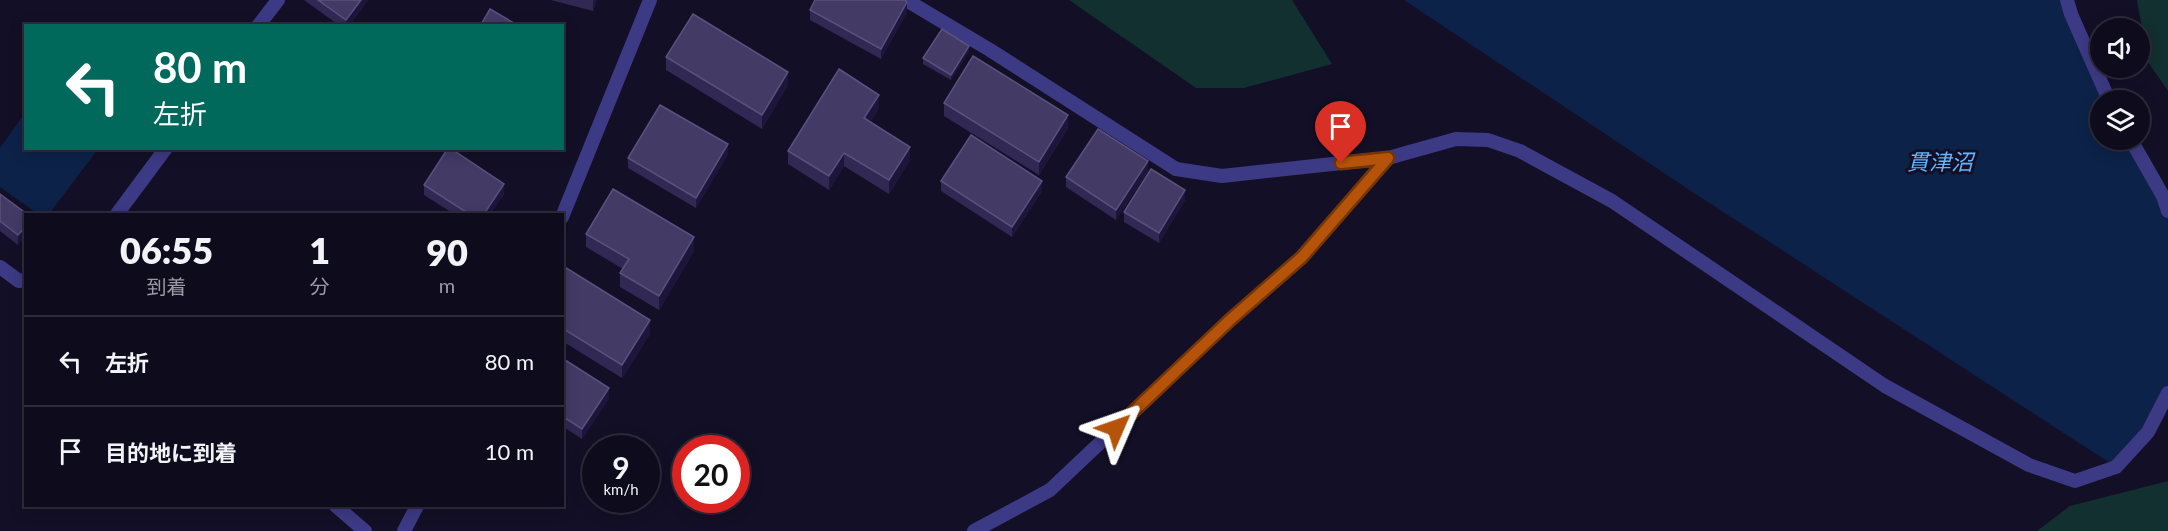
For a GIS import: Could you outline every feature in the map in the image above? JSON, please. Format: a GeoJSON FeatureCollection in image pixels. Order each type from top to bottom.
{"type":"FeatureCollection","features":[{"type":"Feature","properties":{"kind":"lane"},"geometry":{"type":"LineString","coordinates":[[260,24],[278,0]]}},
{"type":"Feature","properties":{"kind":"lane"},"geometry":{"type":"LineString","coordinates":[[564,213],[650,0]]}},
{"type":"Feature","properties":{"kind":"lane"},"geometry":{"type":"LineString","coordinates":[[906,0],[990,50],[1176,170],[1222,176],[1388,158],[1456,139],[1488,140],[1520,151],[1612,201],[1885,386],[2029,465],[2075,481],[2116,467],[2148,432],[2168,393]]}},
{"type":"Feature","properties":{"kind":"lane"},"geometry":{"type":"LineString","coordinates":[[2067,0],[2105,90]]}},
{"type":"Feature","properties":{"kind":"lane"},"geometry":{"type":"LineString","coordinates":[[118,213],[165,150]]}},
{"type":"Feature","properties":{"kind":"lane"},"geometry":{"type":"LineString","coordinates":[[2137,150],[2163,196],[2168,212]]}},
{"type":"Feature","properties":{"kind":"lane"},"geometry":{"type":"LineString","coordinates":[[974,531],[1050,490],[1230,320],[1302,257],[1388,158]]}},
{"type":"Feature","properties":{"kind":"lane"},"geometry":{"type":"LineString","coordinates":[[0,267],[19,281],[24,280]]}},
{"type":"Feature","properties":{"kind":"lane"},"geometry":{"type":"LineString","coordinates":[[337,507],[365,531]]}},
{"type":"Feature","properties":{"kind":"lane"},"geometry":{"type":"LineString","coordinates":[[404,531],[416,507]]}},
{"type":"Feature","properties":{"kind":"green space"},"geometry":{"type":"Polygon","coordinates":[[[1069,0],[1292,0],[1332,64],[1244,88],[1196,88],[1069,0]]]}},
{"type":"Feature","properties":{"kind":"green space"},"geometry":{"type":"Polygon","coordinates":[[[2137,0],[2168,0],[2168,91],[2150,65],[2150,18],[2140,18],[2137,0]]]}},
{"type":"Feature","properties":{"kind":"green space"},"geometry":{"type":"Polygon","coordinates":[[[2168,481],[2168,531],[2037,531],[2070,506],[2168,481]]]}},
{"type":"Feature","properties":{"kind":"water","name":"貫津沼"},"geometry":{"type":"Polygon","coordinates":[[[1404,0],[2065,0],[2090,57],[2090,78],[2099,78],[2105,90],[2090,90],[2090,150],[2136,150],[2168,211],[2168,404],[2116,467],[1691,191],[1404,0]]]}},
{"type":"Feature","properties":{"kind":"water"},"geometry":{"type":"Polygon","coordinates":[[[24,114],[24,150],[97,150],[50,213],[37,213],[0,187],[0,148],[24,114]]]}},
{"type":"Feature","properties":{"kind":"building"},"geometry":{"type":"Polygon","coordinates":[[[318,0],[361,0],[346,20],[318,0]]]}},
{"type":"Feature","properties":{"kind":"building"},"geometry":{"type":"Polygon","coordinates":[[[815,0],[904,0],[907,2],[881,49],[810,10],[815,0]]]}},
{"type":"Feature","properties":{"kind":"building"},"geometry":{"type":"Polygon","coordinates":[[[490,9],[516,24],[481,24],[490,9]]]}},
{"type":"Feature","properties":{"kind":"building"},"geometry":{"type":"Polygon","coordinates":[[[693,14],[788,72],[762,115],[666,57],[693,14]]]}},
{"type":"Feature","properties":{"kind":"building"},"geometry":{"type":"Polygon","coordinates":[[[942,29],[969,46],[951,75],[923,58],[942,29]]]}},
{"type":"Feature","properties":{"kind":"building"},"geometry":{"type":"Polygon","coordinates":[[[973,56],[1068,115],[1039,162],[944,103],[973,56]]]}},
{"type":"Feature","properties":{"kind":"building"},"geometry":{"type":"Polygon","coordinates":[[[839,69],[879,95],[864,118],[910,147],[889,180],[844,153],[829,176],[788,151],[839,69]]]}},
{"type":"Feature","properties":{"kind":"building"},"geometry":{"type":"Polygon","coordinates":[[[660,105],[728,144],[696,198],[628,158],[660,105]]]}},
{"type":"Feature","properties":{"kind":"building"},"geometry":{"type":"Polygon","coordinates":[[[1098,129],[1148,161],[1116,210],[1066,177],[1098,129]]]}},
{"type":"Feature","properties":{"kind":"building"},"geometry":{"type":"Polygon","coordinates":[[[971,135],[1042,181],[1012,227],[941,181],[971,135]]]}},
{"type":"Feature","properties":{"kind":"building"},"geometry":{"type":"Polygon","coordinates":[[[447,150],[453,150],[504,184],[485,213],[467,213],[424,185],[447,150]]]}},
{"type":"Feature","properties":{"kind":"building"},"geometry":{"type":"Polygon","coordinates":[[[1151,169],[1185,190],[1159,233],[1124,212],[1151,169]]]}},
{"type":"Feature","properties":{"kind":"building"},"geometry":{"type":"Polygon","coordinates":[[[613,189],[694,237],[659,296],[620,273],[629,259],[586,234],[613,189]]]}},
{"type":"Feature","properties":{"kind":"building"},"geometry":{"type":"Polygon","coordinates":[[[0,194],[26,213],[24,228],[18,235],[0,221],[0,194]]]}},
{"type":"Feature","properties":{"kind":"building"},"geometry":{"type":"Polygon","coordinates":[[[564,267],[650,320],[622,365],[564,329],[564,267]]]}},
{"type":"Feature","properties":{"kind":"building"},"geometry":{"type":"Polygon","coordinates":[[[564,359],[609,388],[582,429],[564,417],[564,359]]]}},
{"type":"Feature","properties":{"kind":"route"},"geometry":{"type":"LineString","coordinates":[[1116,428],[1230,320],[1302,257],[1388,158],[1341,163]]}}]}
